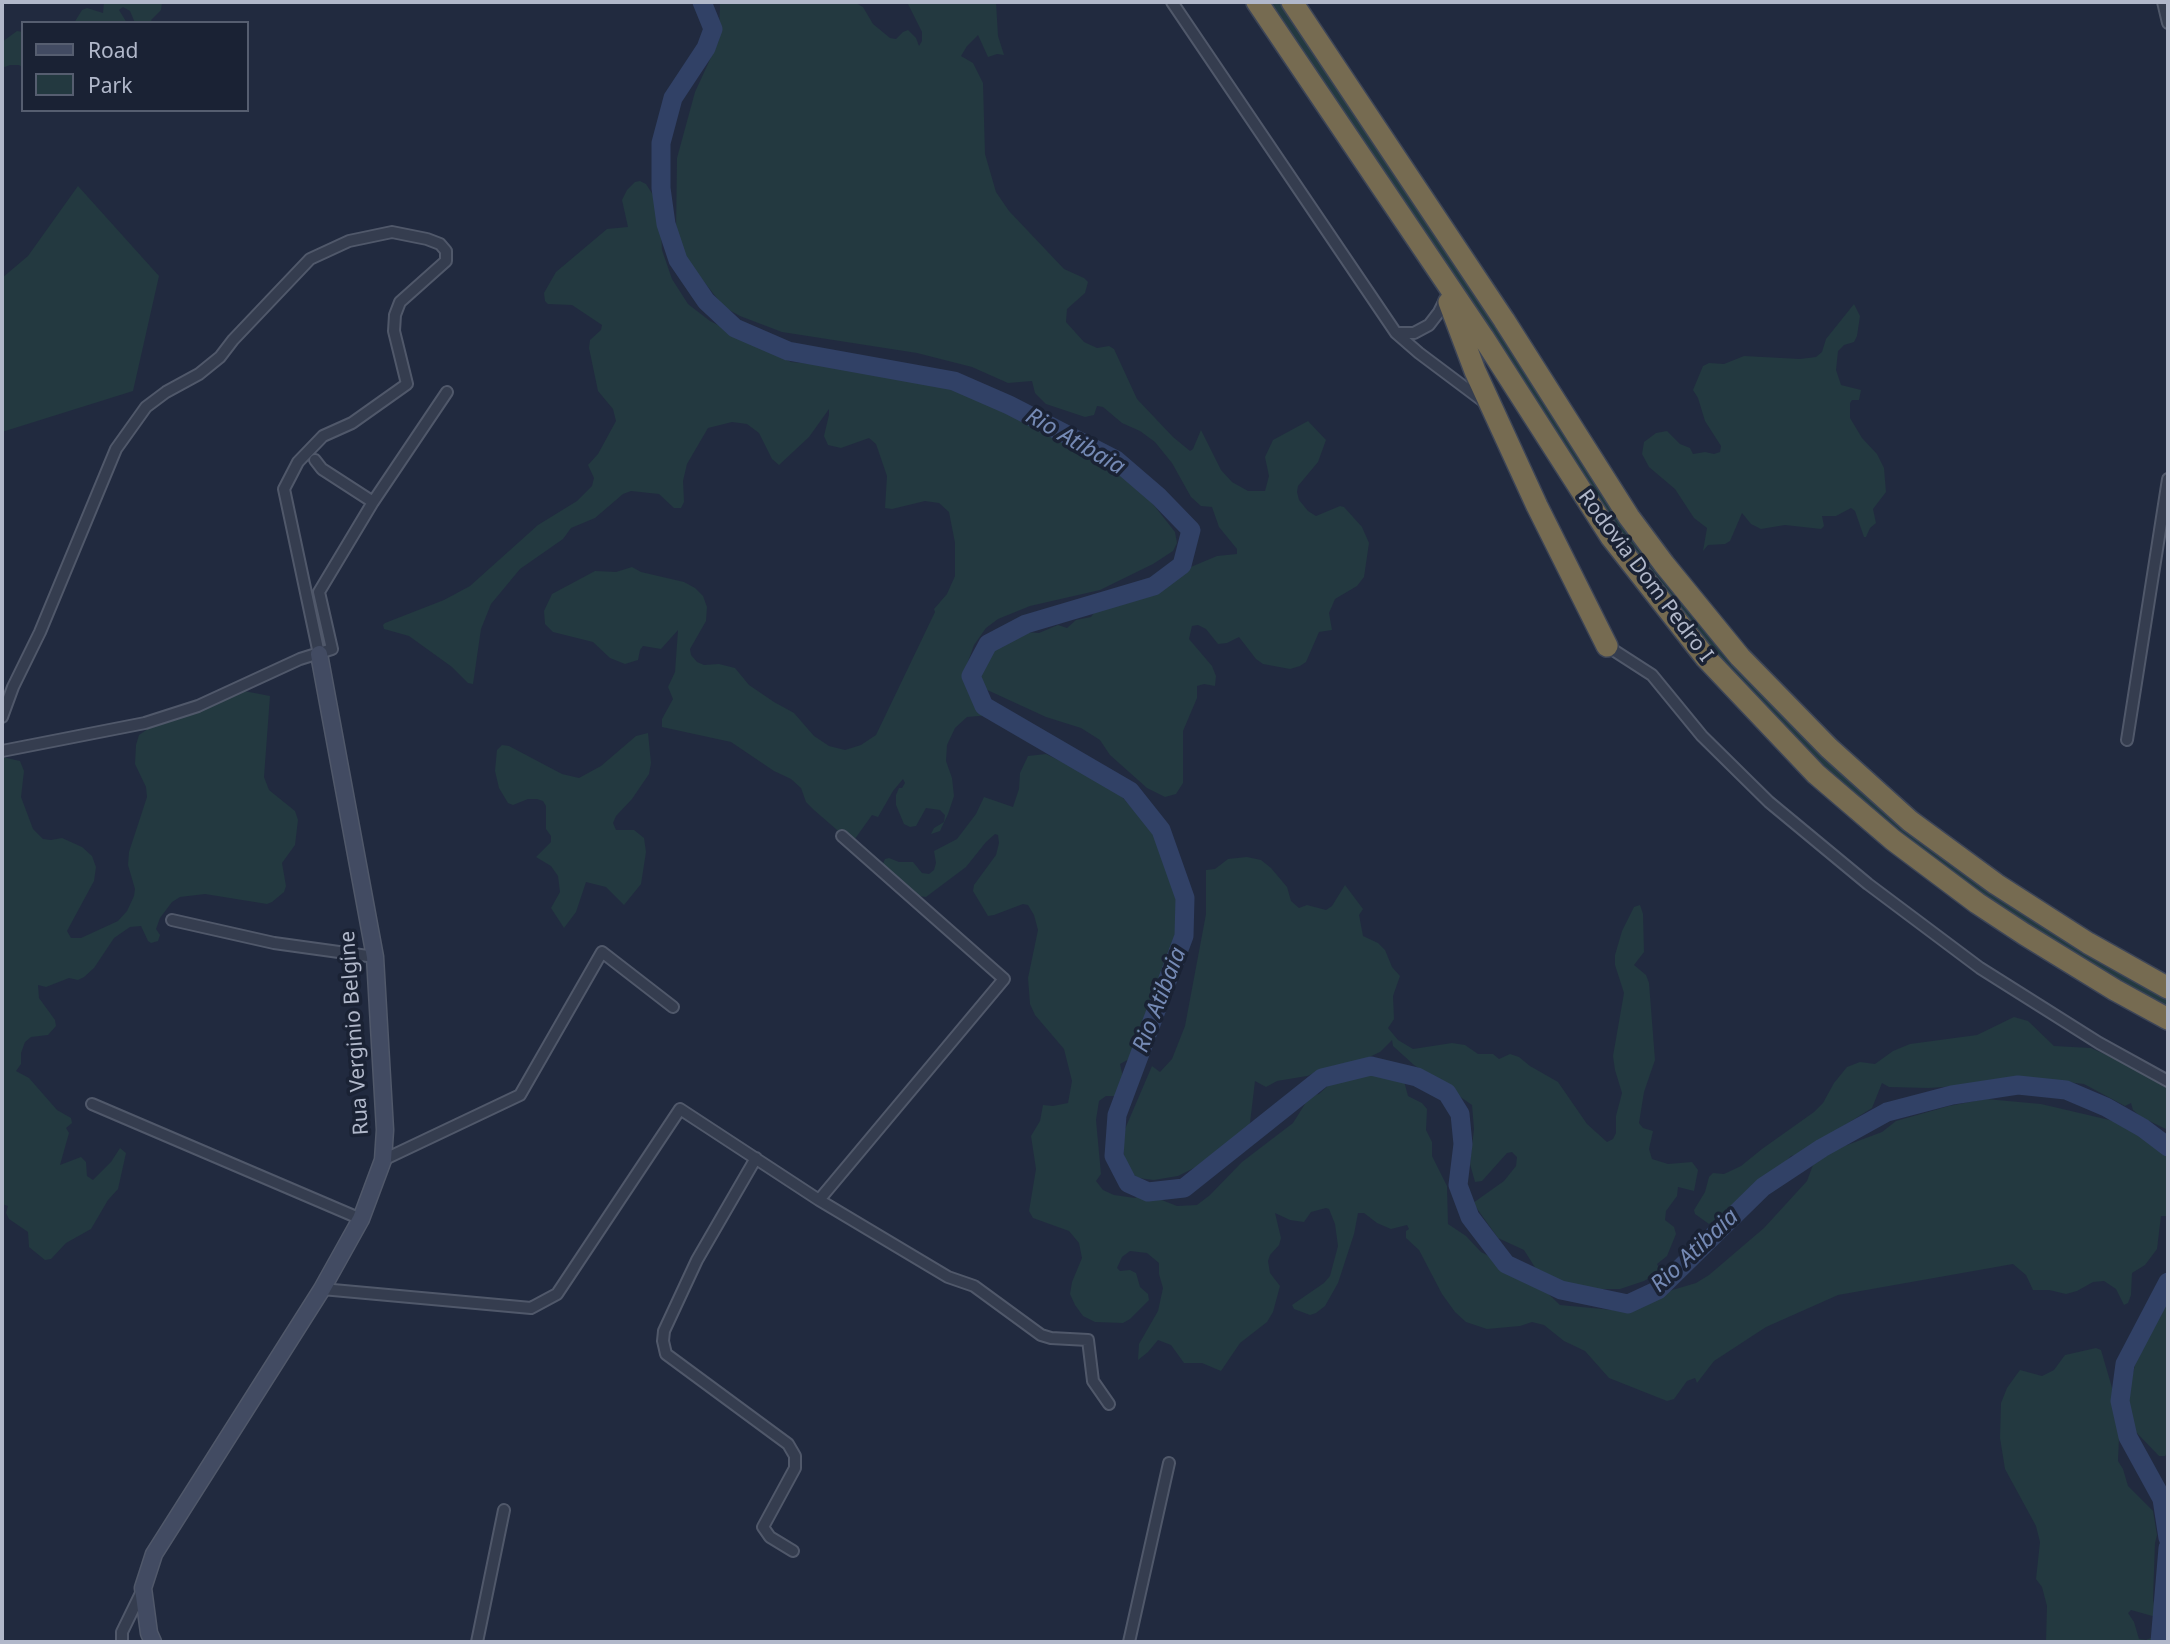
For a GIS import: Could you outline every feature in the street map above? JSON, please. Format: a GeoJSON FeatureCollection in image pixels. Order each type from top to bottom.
{"type":"FeatureCollection","features":[{"type":"Feature","properties":{"kind":"highway","name":"Rodovia Dom Pedro I"},"geometry":{"type":"LineString","coordinates":[[1258,2],[1405,220],[1611,537],[1667,611],[1743,700],[1816,774],[1871,822],[1934,871],[1977,903],[2068,962],[2168,1019]]}},
{"type":"Feature","properties":{"kind":"highway","name":"Rodovia Dom Pedro I"},"geometry":{"type":"LineString","coordinates":[[1292,2],[1504,320],[1629,517],[1740,657],[1829,748],[1910,821],[1996,884],[2076,936],[2168,988]]}},
{"type":"Feature","properties":{"kind":"highway"},"geometry":{"type":"LineString","coordinates":[[1405,220],[1447,296],[1475,371],[1536,506],[1607,646]]}},
{"type":"Feature","properties":{"kind":"street"},"geometry":{"type":"LineString","coordinates":[[1172,2],[1396,333],[1474,393],[1495,413]]}},
{"type":"Feature","properties":{"kind":"street"},"geometry":{"type":"LineString","coordinates":[[2163,2],[2168,23]]}},
{"type":"Feature","properties":{"kind":"street"},"geometry":{"type":"LineString","coordinates":[[2,717],[116,449],[146,407],[166,392],[199,374],[220,357],[310,259],[349,241],[392,232],[427,239],[440,244],[446,251],[446,261],[400,302],[394,315],[394,331],[407,384],[363,415],[323,436],[298,462],[284,489],[325,652]]}},
{"type":"Feature","properties":{"kind":"street"},"geometry":{"type":"LineString","coordinates":[[1396,333],[1414,333],[1429,325],[1447,296]]}},
{"type":"Feature","properties":{"kind":"street"},"geometry":{"type":"LineString","coordinates":[[325,652],[319,592],[373,502],[447,392]]}},
{"type":"Feature","properties":{"kind":"street"},"geometry":{"type":"LineString","coordinates":[[315,460],[322,469],[373,502]]}},
{"type":"Feature","properties":{"kind":"street"},"geometry":{"type":"LineString","coordinates":[[2127,740],[2168,479]]}},
{"type":"Feature","properties":{"kind":"street"},"geometry":{"type":"LineString","coordinates":[[1607,646],[1652,676],[1702,736],[1769,802],[1868,884],[1980,968],[2099,1043],[2168,1081]]}},
{"type":"Feature","properties":{"kind":"street"},"geometry":{"type":"LineString","coordinates":[[2,751],[145,723],[198,706],[300,659],[325,652]]}},
{"type":"Feature","properties":{"kind":"street","name":"Rua Verginio Belgine"},"geometry":{"type":"LineString","coordinates":[[153,1642],[149,1633],[143,1588],[154,1553],[323,1289],[361,1219],[383,1160],[385,1130],[375,957],[325,652]]}},
{"type":"Feature","properties":{"kind":"street"},"geometry":{"type":"LineString","coordinates":[[819,1200],[1003,979],[842,836]]}},
{"type":"Feature","properties":{"kind":"street"},"geometry":{"type":"LineString","coordinates":[[172,920],[274,943],[375,957]]}},
{"type":"Feature","properties":{"kind":"street"},"geometry":{"type":"LineString","coordinates":[[383,1160],[520,1095],[602,952],[673,1007]]}},
{"type":"Feature","properties":{"kind":"street"},"geometry":{"type":"LineString","coordinates":[[92,1104],[361,1219]]}},
{"type":"Feature","properties":{"kind":"street"},"geometry":{"type":"LineString","coordinates":[[323,1289],[531,1308],[557,1294],[680,1109],[819,1200],[948,1278],[974,1286],[1041,1335],[1088,1340],[1093,1381],[1109,1404]]}},
{"type":"Feature","properties":{"kind":"street"},"geometry":{"type":"LineString","coordinates":[[756,1158],[697,1260],[664,1331],[663,1341],[666,1354],[788,1444],[795,1455],[795,1468],[763,1527],[770,1537],[793,1551]]}},
{"type":"Feature","properties":{"kind":"street"},"geometry":{"type":"LineString","coordinates":[[1129,1642],[1169,1463]]}},
{"type":"Feature","properties":{"kind":"street"},"geometry":{"type":"LineString","coordinates":[[477,1642],[505,1510]]}},
{"type":"Feature","properties":{"kind":"street"},"geometry":{"type":"LineString","coordinates":[[122,1642],[122,1632],[143,1588]]}},
{"type":"Feature","properties":{"kind":"green space"},"geometry":{"type":"Polygon","coordinates":[[[104,2],[162,2],[161,10],[152,21],[134,21],[130,11],[123,7],[119,10],[126,21],[75,21],[82,10],[87,8],[103,13],[104,2]]]}},
{"type":"Feature","properties":{"kind":"green space"},"geometry":{"type":"Polygon","coordinates":[[[720,2],[854,2],[863,7],[873,24],[890,38],[896,39],[908,30],[919,46],[922,32],[907,2],[996,2],[998,36],[1004,55],[988,57],[978,35],[961,56],[973,63],[983,83],[985,154],[996,192],[1009,211],[1064,269],[1088,282],[1085,293],[1067,309],[1066,322],[1084,342],[1097,348],[1109,346],[1114,349],[1137,399],[1190,451],[1201,430],[1221,470],[1232,482],[1248,491],[1265,491],[1269,476],[1265,457],[1273,440],[1308,421],[1326,440],[1318,462],[1298,486],[1299,500],[1316,516],[1340,506],[1344,507],[1362,527],[1369,543],[1364,577],[1357,586],[1335,599],[1329,613],[1332,630],[1319,632],[1306,662],[1290,669],[1263,664],[1239,637],[1218,644],[1206,629],[1198,625],[1192,626],[1189,639],[1212,666],[1216,676],[1215,686],[1197,686],[1197,698],[1183,731],[1183,783],[1176,794],[1165,797],[1147,788],[1110,755],[1100,740],[1081,728],[1046,717],[983,688],[980,678],[986,654],[994,644],[1013,631],[1039,633],[1058,625],[1067,628],[1076,620],[1091,617],[1098,607],[1107,602],[1161,590],[1186,569],[1217,556],[1237,554],[1237,549],[1219,527],[1212,507],[1201,506],[1191,497],[1172,463],[1155,442],[1122,423],[1103,407],[1097,406],[1094,415],[1085,417],[1046,404],[1035,393],[1032,381],[1008,383],[972,367],[917,353],[782,332],[724,307],[685,258],[677,243],[676,232],[677,158],[695,92],[719,40],[720,2]]]}},
{"type":"Feature","properties":{"kind":"green space"},"geometry":{"type":"Polygon","coordinates":[[[1266,2],[1282,2],[1566,427],[1822,752],[2168,995],[2168,1011],[2078,961],[1895,834],[1757,705],[1629,552],[1266,2]]]}},
{"type":"Feature","properties":{"kind":"green space"},"geometry":{"type":"Polygon","coordinates":[[[17,31],[21,32],[21,66],[10,65],[2,68],[2,42],[17,31]]]}},
{"type":"Feature","properties":{"kind":"green space"},"geometry":{"type":"Polygon","coordinates":[[[640,181],[646,184],[655,198],[660,217],[662,250],[672,279],[688,304],[710,321],[791,362],[906,372],[1003,400],[1131,465],[1140,476],[1149,499],[1175,532],[1177,543],[1173,551],[1153,564],[1100,590],[1030,606],[998,619],[986,628],[974,645],[966,667],[972,694],[991,715],[967,717],[955,728],[947,745],[946,761],[954,796],[948,814],[940,831],[931,834],[934,828],[944,822],[945,815],[940,810],[926,808],[916,826],[904,824],[896,805],[896,795],[905,783],[903,779],[878,817],[872,815],[852,843],[806,802],[801,788],[791,779],[774,771],[731,742],[662,727],[662,719],[673,699],[668,687],[675,672],[678,630],[661,649],[643,646],[638,660],[625,664],[610,658],[593,642],[553,632],[545,624],[544,611],[552,594],[595,571],[616,572],[632,567],[641,572],[684,582],[703,596],[707,607],[706,621],[690,649],[697,662],[735,668],[749,685],[794,713],[814,736],[829,746],[845,750],[861,745],[876,735],[935,612],[934,609],[947,594],[955,576],[955,543],[949,512],[939,503],[925,501],[892,509],[885,508],[887,476],[876,444],[869,438],[841,448],[828,445],[824,436],[829,409],[809,437],[779,465],[772,459],[759,433],[747,424],[732,422],[708,428],[687,464],[683,481],[684,502],[681,508],[674,508],[659,494],[631,491],[623,494],[595,518],[571,528],[563,539],[520,569],[491,604],[481,629],[473,684],[468,683],[452,667],[409,636],[384,629],[385,623],[444,600],[470,586],[538,525],[577,501],[592,486],[594,478],[588,465],[598,454],[616,421],[613,409],[598,391],[589,348],[590,340],[601,330],[602,325],[572,305],[548,304],[544,293],[556,272],[607,229],[628,227],[622,200],[627,190],[640,181]]]}},
{"type":"Feature","properties":{"kind":"green space"},"geometry":{"type":"Polygon","coordinates":[[[78,186],[159,276],[133,391],[2,432],[2,278],[28,256],[78,186]]]}},
{"type":"Feature","properties":{"kind":"green space"},"geometry":{"type":"Polygon","coordinates":[[[1854,304],[1860,316],[1857,336],[1854,342],[1844,345],[1838,351],[1836,370],[1841,385],[1861,390],[1859,400],[1852,400],[1850,403],[1850,418],[1884,468],[1886,492],[1873,509],[1876,523],[1864,537],[1855,511],[1851,508],[1836,516],[1822,516],[1824,526],[1821,529],[1785,525],[1761,529],[1751,524],[1742,513],[1730,541],[1708,545],[1703,551],[1707,528],[1694,518],[1675,489],[1649,467],[1642,454],[1644,442],[1656,433],[1667,431],[1680,444],[1690,448],[1693,454],[1720,452],[1721,446],[1705,421],[1693,390],[1703,366],[1709,363],[1724,364],[1744,356],[1800,359],[1816,357],[1822,352],[1826,339],[1854,304]]]}},
{"type":"Feature","properties":{"kind":"green space"},"geometry":{"type":"Polygon","coordinates":[[[244,691],[270,696],[264,777],[269,790],[295,811],[298,820],[295,845],[282,863],[286,886],[284,892],[267,904],[205,894],[180,897],[172,902],[160,918],[156,929],[160,935],[158,941],[148,941],[141,926],[130,927],[114,938],[94,968],[84,977],[78,980],[69,978],[46,987],[38,985],[39,998],[55,1020],[56,1026],[48,1035],[31,1037],[25,1042],[21,1064],[16,1071],[29,1078],[57,1110],[71,1118],[72,1123],[66,1128],[69,1133],[60,1165],[81,1157],[86,1162],[87,1176],[93,1180],[111,1162],[120,1148],[126,1153],[118,1189],[108,1200],[91,1229],[66,1243],[51,1259],[45,1260],[29,1247],[28,1232],[9,1219],[6,1213],[8,1206],[2,1204],[2,757],[20,761],[24,771],[21,797],[33,829],[43,839],[62,838],[82,847],[92,856],[96,867],[94,881],[67,931],[71,938],[81,938],[118,921],[127,911],[134,896],[135,889],[128,865],[129,852],[147,797],[146,787],[135,764],[139,735],[155,724],[244,691]]]}},
{"type":"Feature","properties":{"kind":"green space"},"geometry":{"type":"Polygon","coordinates":[[[648,733],[651,763],[649,774],[613,823],[616,830],[634,830],[644,838],[646,852],[641,884],[624,905],[606,887],[586,882],[576,912],[564,928],[551,908],[560,892],[558,876],[551,866],[536,857],[551,842],[551,836],[546,829],[546,806],[543,801],[537,799],[528,799],[513,805],[508,803],[499,788],[495,771],[497,750],[502,745],[509,746],[562,774],[579,778],[601,766],[636,736],[648,733]]]}},
{"type":"Feature","properties":{"kind":"green space"},"geometry":{"type":"Polygon","coordinates":[[[1046,754],[1113,787],[1148,821],[1175,854],[1181,867],[1184,891],[1177,963],[1158,1012],[1149,1046],[1120,1064],[1124,1082],[1117,1096],[1106,1096],[1099,1101],[1096,1120],[1101,1174],[1096,1181],[1103,1190],[1114,1195],[1135,1198],[1144,1193],[1177,1206],[1197,1205],[1242,1162],[1293,1123],[1310,1096],[1319,1094],[1331,1083],[1346,1079],[1362,1075],[1393,1075],[1404,1081],[1408,1096],[1422,1103],[1427,1109],[1426,1130],[1432,1142],[1432,1156],[1447,1186],[1448,1224],[1466,1236],[1481,1252],[1533,1279],[1560,1305],[1623,1311],[1669,1291],[1696,1283],[1709,1275],[1764,1228],[1807,1181],[1813,1165],[1834,1150],[1882,1132],[1896,1121],[1986,1099],[2041,1104],[2131,1125],[2168,1146],[2168,1220],[2166,1216],[2161,1216],[2157,1249],[2145,1265],[2132,1273],[2131,1295],[2128,1303],[2124,1305],[2116,1289],[2104,1281],[2093,1282],[2066,1294],[2033,1290],[2026,1275],[2013,1264],[1838,1295],[1766,1327],[1714,1361],[1697,1383],[1695,1378],[1687,1381],[1674,1399],[1667,1401],[1609,1378],[1585,1351],[1564,1341],[1544,1325],[1532,1322],[1520,1326],[1487,1329],[1466,1322],[1442,1294],[1419,1250],[1406,1238],[1406,1231],[1409,1229],[1407,1225],[1391,1229],[1364,1213],[1358,1213],[1338,1283],[1325,1306],[1310,1315],[1294,1309],[1292,1305],[1330,1276],[1338,1246],[1335,1224],[1329,1209],[1326,1208],[1311,1212],[1304,1222],[1290,1220],[1275,1213],[1281,1238],[1268,1261],[1270,1273],[1280,1286],[1273,1312],[1267,1322],[1240,1343],[1221,1371],[1202,1363],[1184,1363],[1171,1345],[1158,1340],[1138,1360],[1139,1344],[1158,1311],[1163,1288],[1159,1263],[1147,1253],[1130,1251],[1122,1257],[1117,1268],[1120,1271],[1130,1270],[1136,1273],[1140,1287],[1148,1294],[1149,1300],[1123,1323],[1095,1322],[1083,1316],[1070,1294],[1082,1258],[1079,1243],[1069,1231],[1033,1218],[1029,1211],[1036,1169],[1031,1136],[1040,1121],[1043,1105],[1068,1103],[1072,1081],[1064,1049],[1035,1015],[1030,1004],[1028,978],[1038,930],[1034,915],[1028,905],[1023,904],[988,916],[973,891],[974,885],[996,855],[998,835],[995,834],[986,842],[966,867],[926,897],[918,896],[882,866],[885,859],[889,858],[899,862],[913,862],[922,873],[929,874],[936,863],[934,851],[957,839],[976,814],[984,797],[1013,807],[1019,789],[1020,773],[1028,756],[1046,754]]]}},
{"type":"Feature","properties":{"kind":"green space"},"geometry":{"type":"Polygon","coordinates":[[[1247,857],[1261,860],[1271,868],[1287,887],[1291,901],[1299,908],[1307,905],[1326,910],[1332,906],[1345,885],[1363,909],[1359,915],[1363,936],[1378,943],[1385,950],[1392,967],[1400,976],[1393,996],[1394,1019],[1388,1028],[1398,1040],[1413,1049],[1452,1043],[1465,1045],[1478,1054],[1493,1054],[1499,1059],[1510,1054],[1519,1057],[1558,1082],[1587,1124],[1607,1142],[1613,1139],[1616,1133],[1616,1116],[1622,1093],[1613,1056],[1624,993],[1615,965],[1615,955],[1622,931],[1634,907],[1640,905],[1643,914],[1644,952],[1634,965],[1646,975],[1649,983],[1655,1060],[1644,1092],[1639,1123],[1643,1128],[1653,1131],[1649,1149],[1652,1159],[1668,1164],[1692,1162],[1698,1170],[1694,1191],[1678,1187],[1677,1196],[1666,1211],[1665,1220],[1674,1227],[1676,1234],[1667,1256],[1657,1264],[1659,1268],[1669,1267],[1644,1281],[1620,1289],[1579,1289],[1536,1269],[1524,1250],[1498,1238],[1473,1203],[1504,1181],[1516,1166],[1517,1157],[1512,1152],[1507,1153],[1482,1181],[1475,1182],[1470,1164],[1474,1129],[1472,1105],[1414,1065],[1393,1046],[1392,1040],[1380,1052],[1365,1059],[1333,1066],[1307,1076],[1277,1081],[1266,1087],[1255,1081],[1250,1123],[1244,1135],[1230,1150],[1178,1176],[1154,1180],[1138,1178],[1131,1173],[1125,1164],[1122,1136],[1152,1066],[1160,1072],[1172,1059],[1185,1026],[1206,914],[1206,870],[1215,869],[1228,859],[1247,857]]]}},
{"type":"Feature","properties":{"kind":"green space"},"geometry":{"type":"Polygon","coordinates":[[[2014,1017],[2028,1021],[2054,1046],[2091,1048],[2123,1062],[2168,1089],[2168,1130],[2141,1117],[2133,1110],[2131,1103],[2125,1106],[2084,1084],[2022,1077],[1989,1084],[1928,1088],[1889,1087],[1882,1083],[1872,1108],[1797,1155],[1791,1156],[1737,1211],[1734,1208],[1729,1209],[1709,1224],[1695,1214],[1694,1210],[1713,1173],[1724,1174],[1741,1166],[1814,1112],[1847,1067],[1860,1062],[1875,1064],[1893,1051],[1910,1044],[1977,1035],[2014,1017]]]}},
{"type":"Feature","properties":{"kind":"green space"},"geometry":{"type":"Polygon","coordinates":[[[2168,1297],[2168,1452],[2165,1456],[2159,1456],[2135,1431],[2127,1396],[2135,1365],[2157,1313],[2168,1297]]]}},
{"type":"Feature","properties":{"kind":"green space"},"geometry":{"type":"Polygon","coordinates":[[[2096,1348],[2101,1350],[2120,1415],[2118,1461],[2128,1486],[2153,1511],[2157,1535],[2153,1599],[2156,1617],[2131,1610],[2128,1613],[2139,1639],[2146,1640],[2155,1636],[2160,1642],[2046,1642],[2047,1606],[2042,1587],[2036,1579],[2040,1542],[2036,1526],[2005,1469],[2000,1438],[2001,1403],[2007,1388],[2020,1370],[2042,1376],[2054,1370],[2065,1355],[2096,1348]]]}},
{"type":"Feature","properties":{"kind":"waterway","name":"Rio Atibaia"},"geometry":{"type":"LineString","coordinates":[[702,2],[713,29],[706,48],[673,98],[661,143],[661,188],[666,224],[678,260],[706,301],[735,328],[788,351],[954,381],[1009,405],[1116,460],[1159,497],[1191,530],[1182,565],[1154,586],[1026,624],[988,644],[971,676],[984,706],[1130,791],[1161,830],[1185,898],[1184,936],[1117,1115],[1114,1156],[1128,1183],[1148,1192],[1184,1188],[1322,1078],[1371,1066],[1417,1077],[1447,1093],[1460,1114],[1463,1144],[1458,1185],[1470,1217],[1506,1264],[1561,1290],[1628,1304],[1658,1290],[1763,1187],[1822,1148],[1887,1112],[1952,1095],[2018,1085],[2066,1090],[2106,1107],[2143,1128],[2168,1147]]}},
{"type":"Feature","properties":{"kind":"waterway","name":"Rio Atibaia"},"geometry":{"type":"LineString","coordinates":[[2168,1282],[2125,1364],[2120,1401],[2128,1437],[2162,1499],[2168,1538]]}},
{"type":"Feature","properties":{"kind":"waterway","name":"Rio Atibaia"},"geometry":{"type":"LineString","coordinates":[[2160,1642],[2168,1548]]}}]}
